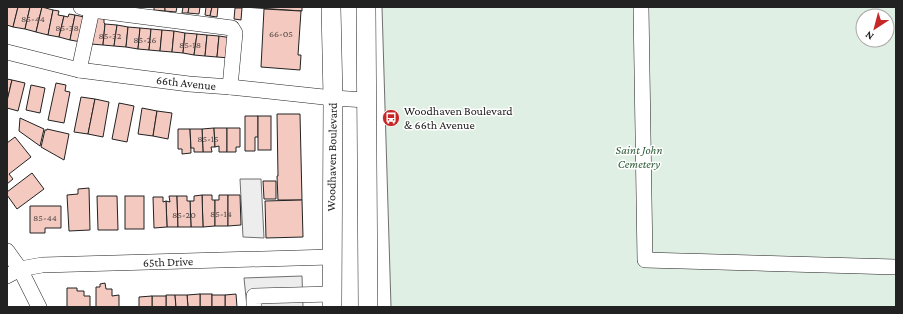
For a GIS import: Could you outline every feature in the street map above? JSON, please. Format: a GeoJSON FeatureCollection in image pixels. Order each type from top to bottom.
{"type":"FeatureCollection","features":[{"type":"Feature","properties":{"kind":"main road","name":"Woodhaven Boulevard"},"geometry":{"type":"LineString","coordinates":[[331,7],[333,98],[332,301]]}},
{"type":"Feature","properties":{"kind":"main road"},"geometry":{"type":"LineString","coordinates":[[366,7],[368,307]]}},
{"type":"Feature","properties":{"kind":"street"},"geometry":{"type":"LineString","coordinates":[[641,7],[645,260],[896,267]]}},
{"type":"Feature","properties":{"kind":"street"},"geometry":{"type":"LineString","coordinates":[[79,70],[86,8],[232,28],[235,33],[230,87]]}},
{"type":"Feature","properties":{"kind":"street","name":"66th Avenue"},"geometry":{"type":"LineString","coordinates":[[7,52],[79,70],[189,84],[366,100]]}},
{"type":"Feature","properties":{"kind":"street"},"geometry":{"type":"LineString","coordinates":[[7,251],[14,272],[39,307]]}},
{"type":"Feature","properties":{"kind":"street","name":"65th Drive"},"geometry":{"type":"LineString","coordinates":[[14,272],[34,266],[50,265],[332,257]]}},
{"type":"Feature","properties":{"kind":"street"},"geometry":{"type":"LineString","coordinates":[[254,307],[254,296],[332,301]]}},
{"type":"Feature","properties":{"kind":"green space","name":"Saint John Cemetery"},"geometry":{"type":"Polygon","coordinates":[[[382,7],[896,7],[896,307],[391,307],[382,7]]]}},
{"type":"Feature","properties":{"kind":"shaded area"},"geometry":{"type":"Polygon","coordinates":[[[240,179],[261,179],[264,238],[243,237],[240,179]]]}},
{"type":"Feature","properties":{"kind":"shaded area"},"geometry":{"type":"Polygon","coordinates":[[[302,276],[303,307],[247,307],[244,278],[302,276]]]}},
{"type":"Feature","properties":{"kind":"building"},"geometry":{"type":"Polygon","coordinates":[[[7,7],[18,7],[13,27],[7,25],[7,7]]]}},
{"type":"Feature","properties":{"kind":"building"},"geometry":{"type":"Polygon","coordinates":[[[18,7],[30,7],[25,29],[13,27],[18,7]]]}},
{"type":"Feature","properties":{"kind":"building"},"geometry":{"type":"Polygon","coordinates":[[[30,7],[42,7],[36,32],[25,29],[30,7]]]}},
{"type":"Feature","properties":{"kind":"building"},"geometry":{"type":"Polygon","coordinates":[[[42,7],[53,10],[48,35],[36,32],[42,7]]]}},
{"type":"Feature","properties":{"kind":"building"},"geometry":{"type":"Polygon","coordinates":[[[154,7],[165,7],[165,11],[154,10],[154,7]]]}},
{"type":"Feature","properties":{"kind":"building"},"geometry":{"type":"Polygon","coordinates":[[[165,7],[177,7],[176,12],[165,11],[165,7]]]}},
{"type":"Feature","properties":{"kind":"building"},"geometry":{"type":"Polygon","coordinates":[[[183,7],[189,7],[188,13],[182,13],[183,7]]]}},
{"type":"Feature","properties":{"kind":"building"},"geometry":{"type":"Polygon","coordinates":[[[189,7],[200,7],[199,14],[188,13],[189,7]]]}},
{"type":"Feature","properties":{"kind":"building"},"geometry":{"type":"Polygon","coordinates":[[[206,7],[212,7],[210,16],[205,15],[206,7]]]}},
{"type":"Feature","properties":{"kind":"building"},"geometry":{"type":"Polygon","coordinates":[[[212,7],[218,7],[217,17],[210,16],[212,7]]]}},
{"type":"Feature","properties":{"kind":"building"},"geometry":{"type":"Polygon","coordinates":[[[243,7],[302,7],[302,11],[243,7]]]}},
{"type":"Feature","properties":{"kind":"building"},"geometry":{"type":"Polygon","coordinates":[[[235,8],[242,8],[241,20],[234,19],[235,8]]]}},
{"type":"Feature","properties":{"kind":"building"},"geometry":{"type":"Polygon","coordinates":[[[264,9],[301,11],[298,55],[301,55],[300,70],[261,67],[264,9]]]}},
{"type":"Feature","properties":{"kind":"building"},"geometry":{"type":"Polygon","coordinates":[[[53,10],[59,11],[58,15],[64,16],[59,37],[48,35],[53,10]]]}},
{"type":"Feature","properties":{"kind":"building"},"geometry":{"type":"Polygon","coordinates":[[[69,14],[75,15],[70,40],[59,37],[64,16],[68,17],[69,14]]]}},
{"type":"Feature","properties":{"kind":"building"},"geometry":{"type":"Polygon","coordinates":[[[75,15],[84,17],[81,42],[70,40],[75,15]]]}},
{"type":"Feature","properties":{"kind":"building"},"geometry":{"type":"Polygon","coordinates":[[[96,17],[104,18],[105,24],[103,45],[91,44],[96,17]]]}},
{"type":"Feature","properties":{"kind":"building"},"geometry":{"type":"Polygon","coordinates":[[[105,24],[117,25],[114,46],[103,45],[105,24]]]}},
{"type":"Feature","properties":{"kind":"building"},"geometry":{"type":"Polygon","coordinates":[[[117,25],[128,27],[126,47],[114,46],[117,25]]]}},
{"type":"Feature","properties":{"kind":"building"},"geometry":{"type":"Polygon","coordinates":[[[128,27],[140,28],[138,49],[126,47],[128,27]]]}},
{"type":"Feature","properties":{"kind":"building"},"geometry":{"type":"Polygon","coordinates":[[[140,28],[151,29],[149,50],[138,49],[140,28]]]}},
{"type":"Feature","properties":{"kind":"building"},"geometry":{"type":"Polygon","coordinates":[[[151,29],[162,30],[160,51],[149,50],[151,29]]]}},
{"type":"Feature","properties":{"kind":"building"},"geometry":{"type":"Polygon","coordinates":[[[162,30],[174,31],[172,52],[160,51],[162,30]]]}},
{"type":"Feature","properties":{"kind":"building"},"geometry":{"type":"Polygon","coordinates":[[[174,31],[185,33],[183,53],[172,52],[174,31]]]}},
{"type":"Feature","properties":{"kind":"building"},"geometry":{"type":"Polygon","coordinates":[[[185,33],[197,34],[194,55],[183,53],[185,33]]]}},
{"type":"Feature","properties":{"kind":"building"},"geometry":{"type":"Polygon","coordinates":[[[197,34],[207,35],[205,56],[194,55],[197,34]]]}},
{"type":"Feature","properties":{"kind":"building"},"geometry":{"type":"Polygon","coordinates":[[[207,35],[219,36],[217,57],[205,56],[207,35]]]}},
{"type":"Feature","properties":{"kind":"building"},"geometry":{"type":"Polygon","coordinates":[[[219,36],[232,38],[230,58],[217,57],[219,36]]]}},
{"type":"Feature","properties":{"kind":"building"},"geometry":{"type":"Polygon","coordinates":[[[7,79],[12,80],[7,101],[7,79]]]}},
{"type":"Feature","properties":{"kind":"building"},"geometry":{"type":"Polygon","coordinates":[[[12,80],[25,83],[18,111],[7,108],[7,101],[12,80]]]}},
{"type":"Feature","properties":{"kind":"building"},"geometry":{"type":"Polygon","coordinates":[[[56,83],[66,85],[65,91],[70,92],[64,123],[48,120],[56,83]]]}},
{"type":"Feature","properties":{"kind":"building"},"geometry":{"type":"Polygon","coordinates":[[[31,85],[45,88],[40,113],[26,110],[31,85]]]}},
{"type":"Feature","properties":{"kind":"building"},"geometry":{"type":"Polygon","coordinates":[[[81,97],[95,99],[88,134],[74,132],[81,97]]]}},
{"type":"Feature","properties":{"kind":"building"},"geometry":{"type":"Polygon","coordinates":[[[95,99],[109,102],[103,137],[88,134],[95,99]]]}},
{"type":"Feature","properties":{"kind":"building"},"geometry":{"type":"Polygon","coordinates":[[[119,103],[134,106],[127,142],[112,139],[119,103]]]}},
{"type":"Feature","properties":{"kind":"building"},"geometry":{"type":"Polygon","coordinates":[[[142,108],[157,111],[153,136],[138,134],[142,108]]]}},
{"type":"Feature","properties":{"kind":"building"},"geometry":{"type":"Polygon","coordinates":[[[157,111],[172,113],[168,139],[153,136],[157,111]]]}},
{"type":"Feature","properties":{"kind":"building"},"geometry":{"type":"Polygon","coordinates":[[[277,114],[300,114],[302,200],[278,200],[277,114]]]}},
{"type":"Feature","properties":{"kind":"building"},"geometry":{"type":"Polygon","coordinates":[[[245,116],[258,116],[258,137],[255,137],[255,151],[245,151],[245,116]]]}},
{"type":"Feature","properties":{"kind":"building"},"geometry":{"type":"Polygon","coordinates":[[[258,116],[271,116],[271,150],[258,150],[258,116]]]}},
{"type":"Feature","properties":{"kind":"building"},"geometry":{"type":"Polygon","coordinates":[[[20,118],[44,129],[40,146],[19,131],[20,118]]]}},
{"type":"Feature","properties":{"kind":"building"},"geometry":{"type":"Polygon","coordinates":[[[214,128],[215,147],[211,147],[212,152],[203,152],[202,129],[214,128]]]}},
{"type":"Feature","properties":{"kind":"building"},"geometry":{"type":"Polygon","coordinates":[[[214,128],[227,128],[227,152],[219,152],[219,146],[215,147],[214,128]]]}},
{"type":"Feature","properties":{"kind":"building"},"geometry":{"type":"Polygon","coordinates":[[[227,128],[240,128],[240,147],[236,147],[236,152],[227,152],[227,128]]]}},
{"type":"Feature","properties":{"kind":"building"},"geometry":{"type":"Polygon","coordinates":[[[47,129],[69,134],[64,160],[41,147],[45,130],[47,129]]]}},
{"type":"Feature","properties":{"kind":"building"},"geometry":{"type":"Polygon","coordinates":[[[178,129],[190,129],[191,153],[182,154],[182,149],[178,149],[178,129]]]}},
{"type":"Feature","properties":{"kind":"building"},"geometry":{"type":"Polygon","coordinates":[[[190,129],[202,129],[203,152],[194,152],[194,148],[191,148],[190,129]]]}},
{"type":"Feature","properties":{"kind":"building"},"geometry":{"type":"Polygon","coordinates":[[[15,137],[31,157],[9,174],[13,179],[7,184],[7,143],[15,137]]]}},
{"type":"Feature","properties":{"kind":"building"},"geometry":{"type":"Polygon","coordinates":[[[32,173],[44,189],[17,209],[7,195],[7,192],[32,173]]]}},
{"type":"Feature","properties":{"kind":"building"},"geometry":{"type":"Polygon","coordinates":[[[263,181],[276,181],[276,199],[264,199],[263,181]]]}},
{"type":"Feature","properties":{"kind":"building"},"geometry":{"type":"Polygon","coordinates":[[[89,188],[90,230],[69,231],[67,195],[78,194],[78,189],[89,188]]]}},
{"type":"Feature","properties":{"kind":"building"},"geometry":{"type":"Polygon","coordinates":[[[202,195],[212,195],[212,200],[215,200],[215,226],[203,227],[202,195]]]}},
{"type":"Feature","properties":{"kind":"building"},"geometry":{"type":"Polygon","coordinates":[[[202,195],[203,227],[191,227],[190,201],[194,201],[194,196],[202,195]]]}},
{"type":"Feature","properties":{"kind":"building"},"geometry":{"type":"Polygon","coordinates":[[[219,195],[228,195],[228,226],[215,226],[215,200],[219,200],[219,195]]]}},
{"type":"Feature","properties":{"kind":"building"},"geometry":{"type":"Polygon","coordinates":[[[228,195],[240,195],[241,225],[228,226],[228,195]]]}},
{"type":"Feature","properties":{"kind":"building"},"geometry":{"type":"Polygon","coordinates":[[[97,196],[117,196],[118,230],[98,230],[97,196]]]}},
{"type":"Feature","properties":{"kind":"building"},"geometry":{"type":"Polygon","coordinates":[[[125,196],[144,196],[144,229],[125,229],[125,196]]]}},
{"type":"Feature","properties":{"kind":"building"},"geometry":{"type":"Polygon","coordinates":[[[169,196],[177,196],[178,227],[167,227],[166,201],[170,202],[169,196]]]}},
{"type":"Feature","properties":{"kind":"building"},"geometry":{"type":"Polygon","coordinates":[[[177,196],[187,196],[187,201],[190,201],[191,227],[178,227],[177,196]]]}},
{"type":"Feature","properties":{"kind":"building"},"geometry":{"type":"Polygon","coordinates":[[[153,197],[163,197],[163,202],[166,201],[167,227],[154,228],[153,197]]]}},
{"type":"Feature","properties":{"kind":"building"},"geometry":{"type":"Polygon","coordinates":[[[302,200],[303,237],[266,238],[265,201],[302,200]]]}},
{"type":"Feature","properties":{"kind":"building"},"geometry":{"type":"Polygon","coordinates":[[[30,206],[61,206],[61,228],[45,228],[45,233],[30,233],[30,206]]]}},
{"type":"Feature","properties":{"kind":"building"},"geometry":{"type":"Polygon","coordinates":[[[105,283],[106,289],[112,289],[112,296],[119,295],[119,307],[96,307],[96,287],[100,287],[100,284],[105,283]]]}},
{"type":"Feature","properties":{"kind":"building"},"geometry":{"type":"Polygon","coordinates":[[[67,288],[77,288],[77,291],[84,291],[84,296],[90,296],[90,307],[67,307],[67,288]]]}},
{"type":"Feature","properties":{"kind":"building"},"geometry":{"type":"Polygon","coordinates":[[[200,294],[212,294],[212,307],[200,307],[200,294]]]}},
{"type":"Feature","properties":{"kind":"building"},"geometry":{"type":"Polygon","coordinates":[[[200,294],[200,307],[188,307],[187,295],[200,294]]]}},
{"type":"Feature","properties":{"kind":"building"},"geometry":{"type":"Polygon","coordinates":[[[236,294],[237,307],[225,307],[225,295],[236,294]]]}},
{"type":"Feature","properties":{"kind":"building"},"geometry":{"type":"Polygon","coordinates":[[[166,295],[175,295],[176,307],[166,307],[166,295]]]}},
{"type":"Feature","properties":{"kind":"building"},"geometry":{"type":"Polygon","coordinates":[[[175,295],[187,295],[188,307],[176,307],[175,295]]]}},
{"type":"Feature","properties":{"kind":"building"},"geometry":{"type":"Polygon","coordinates":[[[212,295],[225,295],[225,307],[212,307],[212,295]]]}},
{"type":"Feature","properties":{"kind":"building"},"geometry":{"type":"Polygon","coordinates":[[[152,296],[166,296],[166,307],[152,307],[152,296]]]}},
{"type":"Feature","properties":{"kind":"building"},"geometry":{"type":"Polygon","coordinates":[[[152,296],[152,307],[139,307],[139,297],[152,296]]]}},
{"type":"Feature","properties":{"kind":"place","name":"Woodhaven Boulevard & 66th Avenue"},"geometry":{"type":"Point","coordinates":[391,118]}}]}
